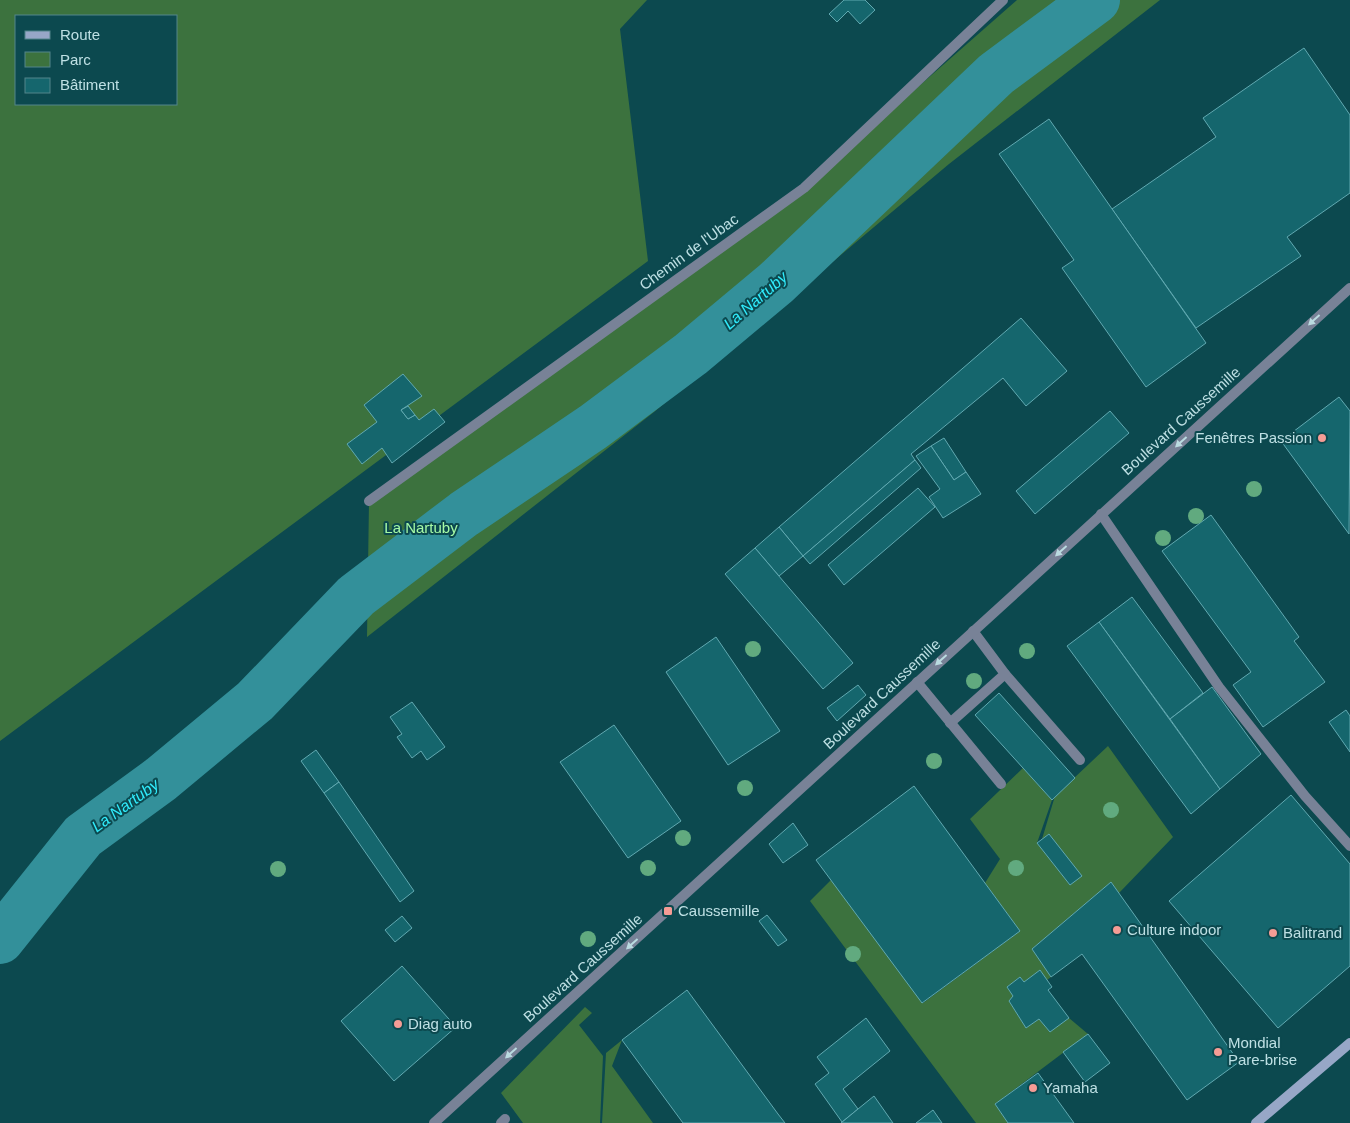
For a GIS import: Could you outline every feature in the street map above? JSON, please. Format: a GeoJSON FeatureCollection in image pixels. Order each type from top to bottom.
{"type":"FeatureCollection","features":[{"type":"Feature","properties":{"kind":"main road"},"geometry":{"type":"LineString","coordinates":[[1256,1123],[1350,1044]]}},
{"type":"Feature","properties":{"kind":"street","name":"Chemin de l'Ubac"},"geometry":{"type":"LineString","coordinates":[[369,501],[799,192],[1004,0]]}},
{"type":"Feature","properties":{"kind":"street","name":"Boulevard Caussemille"},"geometry":{"type":"LineString","coordinates":[[434,1123],[1350,288]]}},
{"type":"Feature","properties":{"kind":"street"},"geometry":{"type":"LineString","coordinates":[[1101,514],[1219,687],[1305,796],[1350,846]]}},
{"type":"Feature","properties":{"kind":"street"},"geometry":{"type":"LineString","coordinates":[[972,631],[1005,674],[1080,760]]}},
{"type":"Feature","properties":{"kind":"street"},"geometry":{"type":"LineString","coordinates":[[950,723],[1005,674]]}},
{"type":"Feature","properties":{"kind":"street"},"geometry":{"type":"LineString","coordinates":[[916,682],[1001,784]]}},
{"type":"Feature","properties":{"kind":"green space"},"geometry":{"type":"Polygon","coordinates":[[[0,0],[647,0],[620,29],[648,261],[0,741],[0,0]]]}},
{"type":"Feature","properties":{"kind":"green space","name":"La Nartuby"},"geometry":{"type":"Polygon","coordinates":[[[1017,0],[1160,0],[949,164],[654,412],[367,637],[369,501],[795,195],[1017,0]]]}},
{"type":"Feature","properties":{"kind":"green space"},"geometry":{"type":"Polygon","coordinates":[[[1108,746],[1173,837],[1119,893],[1111,882],[1032,949],[1051,977],[1047,980],[1040,970],[1024,982],[1020,977],[1007,987],[1013,996],[1009,1001],[1026,1028],[1039,1019],[1050,1032],[1069,1018],[1088,1034],[995,1104],[1008,1123],[976,1123],[810,901],[831,880],[923,1003],[1020,931],[985,883],[1000,859],[970,819],[1023,768],[1052,800],[1037,843],[1070,885],[1081,876],[1049,834],[1042,839],[1055,796],[1108,746]]]}},
{"type":"Feature","properties":{"kind":"green space"},"geometry":{"type":"Polygon","coordinates":[[[585,1007],[592,1013],[579,1025],[603,1056],[600,1123],[523,1123],[501,1093],[585,1007]]]}},
{"type":"Feature","properties":{"kind":"green space"},"geometry":{"type":"Polygon","coordinates":[[[622,1040],[612,1066],[653,1123],[602,1123],[606,1053],[622,1040]]]}},
{"type":"Feature","properties":{"kind":"building"},"geometry":{"type":"Polygon","coordinates":[[[844,0],[865,0],[875,10],[860,24],[848,11],[837,22],[829,14],[844,0]]]}},
{"type":"Feature","properties":{"kind":"building"},"geometry":{"type":"Polygon","coordinates":[[[1304,48],[1350,115],[1350,193],[1287,237],[1301,256],[1196,328],[1112,209],[1216,137],[1203,118],[1304,48]]]}},
{"type":"Feature","properties":{"kind":"building"},"geometry":{"type":"Polygon","coordinates":[[[1049,119],[1206,343],[1146,387],[1062,268],[1074,260],[999,154],[1049,119]]]}},
{"type":"Feature","properties":{"kind":"building"},"geometry":{"type":"Polygon","coordinates":[[[1021,318],[1067,371],[1026,406],[1003,378],[911,454],[915,460],[803,556],[779,527],[1021,318]]]}},
{"type":"Feature","properties":{"kind":"building"},"geometry":{"type":"Polygon","coordinates":[[[403,374],[422,396],[401,410],[408,419],[415,415],[419,420],[434,409],[445,422],[392,463],[382,448],[362,464],[347,444],[377,422],[364,405],[403,374]]]}},
{"type":"Feature","properties":{"kind":"building"},"geometry":{"type":"Polygon","coordinates":[[[1339,397],[1350,411],[1349,534],[1281,441],[1339,397]]]}},
{"type":"Feature","properties":{"kind":"building"},"geometry":{"type":"Polygon","coordinates":[[[408,406],[415,415],[408,419],[401,410],[408,406]]]}},
{"type":"Feature","properties":{"kind":"building"},"geometry":{"type":"Polygon","coordinates":[[[1110,411],[1129,433],[1035,514],[1016,491],[1110,411]]]}},
{"type":"Feature","properties":{"kind":"building"},"geometry":{"type":"Polygon","coordinates":[[[944,438],[966,472],[954,480],[931,446],[944,438]]]}},
{"type":"Feature","properties":{"kind":"building"},"geometry":{"type":"Polygon","coordinates":[[[931,446],[954,480],[966,472],[981,494],[943,518],[929,497],[940,489],[916,456],[931,446]]]}},
{"type":"Feature","properties":{"kind":"building"},"geometry":{"type":"Polygon","coordinates":[[[915,460],[921,468],[810,564],[803,556],[915,460]]]}},
{"type":"Feature","properties":{"kind":"building"},"geometry":{"type":"Polygon","coordinates":[[[918,488],[935,507],[844,585],[828,565],[918,488]]]}},
{"type":"Feature","properties":{"kind":"building"},"geometry":{"type":"Polygon","coordinates":[[[1211,515],[1299,637],[1294,641],[1325,682],[1263,727],[1233,685],[1251,672],[1162,551],[1211,515]]]}},
{"type":"Feature","properties":{"kind":"building"},"geometry":{"type":"Polygon","coordinates":[[[779,527],[803,556],[779,576],[755,548],[779,527]]]}},
{"type":"Feature","properties":{"kind":"building"},"geometry":{"type":"Polygon","coordinates":[[[755,548],[853,663],[823,689],[725,574],[755,548]]]}},
{"type":"Feature","properties":{"kind":"building"},"geometry":{"type":"Polygon","coordinates":[[[1132,597],[1203,693],[1170,719],[1099,622],[1132,597]]]}},
{"type":"Feature","properties":{"kind":"building"},"geometry":{"type":"Polygon","coordinates":[[[1099,622],[1220,789],[1191,814],[1067,646],[1099,622]]]}},
{"type":"Feature","properties":{"kind":"building"},"geometry":{"type":"Polygon","coordinates":[[[716,637],[780,731],[728,765],[666,672],[716,637]]]}},
{"type":"Feature","properties":{"kind":"building"},"geometry":{"type":"Polygon","coordinates":[[[858,685],[866,695],[837,721],[827,708],[858,685]]]}},
{"type":"Feature","properties":{"kind":"building"},"geometry":{"type":"Polygon","coordinates":[[[1212,687],[1261,754],[1220,789],[1170,719],[1212,687]]]}},
{"type":"Feature","properties":{"kind":"building"},"geometry":{"type":"Polygon","coordinates":[[[999,693],[1075,778],[1052,800],[975,715],[999,693]]]}},
{"type":"Feature","properties":{"kind":"building"},"geometry":{"type":"Polygon","coordinates":[[[412,702],[445,747],[427,760],[421,751],[412,758],[397,737],[402,734],[390,717],[412,702]]]}},
{"type":"Feature","properties":{"kind":"building"},"geometry":{"type":"Polygon","coordinates":[[[1346,710],[1350,716],[1350,752],[1329,722],[1346,710]]]}},
{"type":"Feature","properties":{"kind":"building"},"geometry":{"type":"Polygon","coordinates":[[[614,725],[681,821],[628,858],[560,762],[614,725]]]}},
{"type":"Feature","properties":{"kind":"building"},"geometry":{"type":"Polygon","coordinates":[[[316,750],[339,782],[324,793],[301,761],[316,750]]]}},
{"type":"Feature","properties":{"kind":"building"},"geometry":{"type":"Polygon","coordinates":[[[339,782],[414,891],[400,902],[324,793],[339,782]]]}},
{"type":"Feature","properties":{"kind":"building"},"geometry":{"type":"Polygon","coordinates":[[[914,786],[1020,931],[922,1003],[816,860],[914,786]]]}},
{"type":"Feature","properties":{"kind":"building","name":"Balitrand"},"geometry":{"type":"Polygon","coordinates":[[[1291,795],[1350,864],[1350,966],[1278,1028],[1169,901],[1291,795]]]}},
{"type":"Feature","properties":{"kind":"building"},"geometry":{"type":"Polygon","coordinates":[[[793,823],[808,845],[783,863],[769,844],[793,823]]]}},
{"type":"Feature","properties":{"kind":"building"},"geometry":{"type":"Polygon","coordinates":[[[1049,834],[1082,876],[1070,885],[1037,843],[1049,834]]]}},
{"type":"Feature","properties":{"kind":"building"},"geometry":{"type":"Polygon","coordinates":[[[1111,882],[1239,1062],[1187,1100],[1082,954],[1051,977],[1032,949],[1111,882]]]}},
{"type":"Feature","properties":{"kind":"building"},"geometry":{"type":"Polygon","coordinates":[[[767,915],[787,940],[778,946],[759,921],[767,915]]]}},
{"type":"Feature","properties":{"kind":"building"},"geometry":{"type":"Polygon","coordinates":[[[402,916],[412,928],[395,942],[385,930],[402,916]]]}},
{"type":"Feature","properties":{"kind":"building","name":"Diag auto"},"geometry":{"type":"Polygon","coordinates":[[[402,966],[456,1027],[394,1081],[341,1021],[402,966]]]}},
{"type":"Feature","properties":{"kind":"building"},"geometry":{"type":"Polygon","coordinates":[[[1040,970],[1052,987],[1048,990],[1069,1018],[1050,1032],[1039,1019],[1026,1028],[1009,1001],[1013,996],[1007,987],[1020,977],[1024,982],[1040,970]]]}},
{"type":"Feature","properties":{"kind":"building"},"geometry":{"type":"Polygon","coordinates":[[[687,990],[785,1123],[683,1123],[622,1040],[687,990]]]}},
{"type":"Feature","properties":{"kind":"building"},"geometry":{"type":"Polygon","coordinates":[[[866,1018],[890,1051],[843,1089],[858,1109],[842,1122],[815,1084],[829,1073],[817,1057],[866,1018]]]}},
{"type":"Feature","properties":{"kind":"building"},"geometry":{"type":"Polygon","coordinates":[[[1088,1034],[1110,1063],[1085,1082],[1063,1052],[1088,1034]]]}},
{"type":"Feature","properties":{"kind":"building","name":"Yamaha"},"geometry":{"type":"Polygon","coordinates":[[[1038,1073],[1074,1123],[1008,1123],[995,1104],[1038,1073]]]}},
{"type":"Feature","properties":{"kind":"building"},"geometry":{"type":"Polygon","coordinates":[[[874,1096],[893,1123],[841,1123],[858,1109],[874,1096]]]}},
{"type":"Feature","properties":{"kind":"building"},"geometry":{"type":"Polygon","coordinates":[[[933,1110],[942,1123],[916,1123],[933,1110]]]}},
{"type":"Feature","properties":{"kind":"waterway","name":"La Nartuby"},"geometry":{"type":"LineString","coordinates":[[0,940],[83,836],[161,779],[255,701],[356,596],[464,514],[593,427],[691,354],[776,283],[996,74],[1096,0]]}},
{"type":"Feature","properties":{"kind":"place","name":"Fenêtres Passion"},"geometry":{"type":"Point","coordinates":[1322,438]}},
{"type":"Feature","properties":{"kind":"place","name":"Caussemille"},"geometry":{"type":"Point","coordinates":[668,911]}},
{"type":"Feature","properties":{"kind":"place","name":"Culture indoor"},"geometry":{"type":"Point","coordinates":[1117,930]}},
{"type":"Feature","properties":{"kind":"place","name":"Balitrand"},"geometry":{"type":"Point","coordinates":[1273,933]}},
{"type":"Feature","properties":{"kind":"place","name":"Diag auto"},"geometry":{"type":"Point","coordinates":[398,1024]}},
{"type":"Feature","properties":{"kind":"place","name":"Mondial Pare-brise"},"geometry":{"type":"Point","coordinates":[1218,1052]}},
{"type":"Feature","properties":{"kind":"place","name":"Yamaha"},"geometry":{"type":"Point","coordinates":[1033,1088]}}]}
